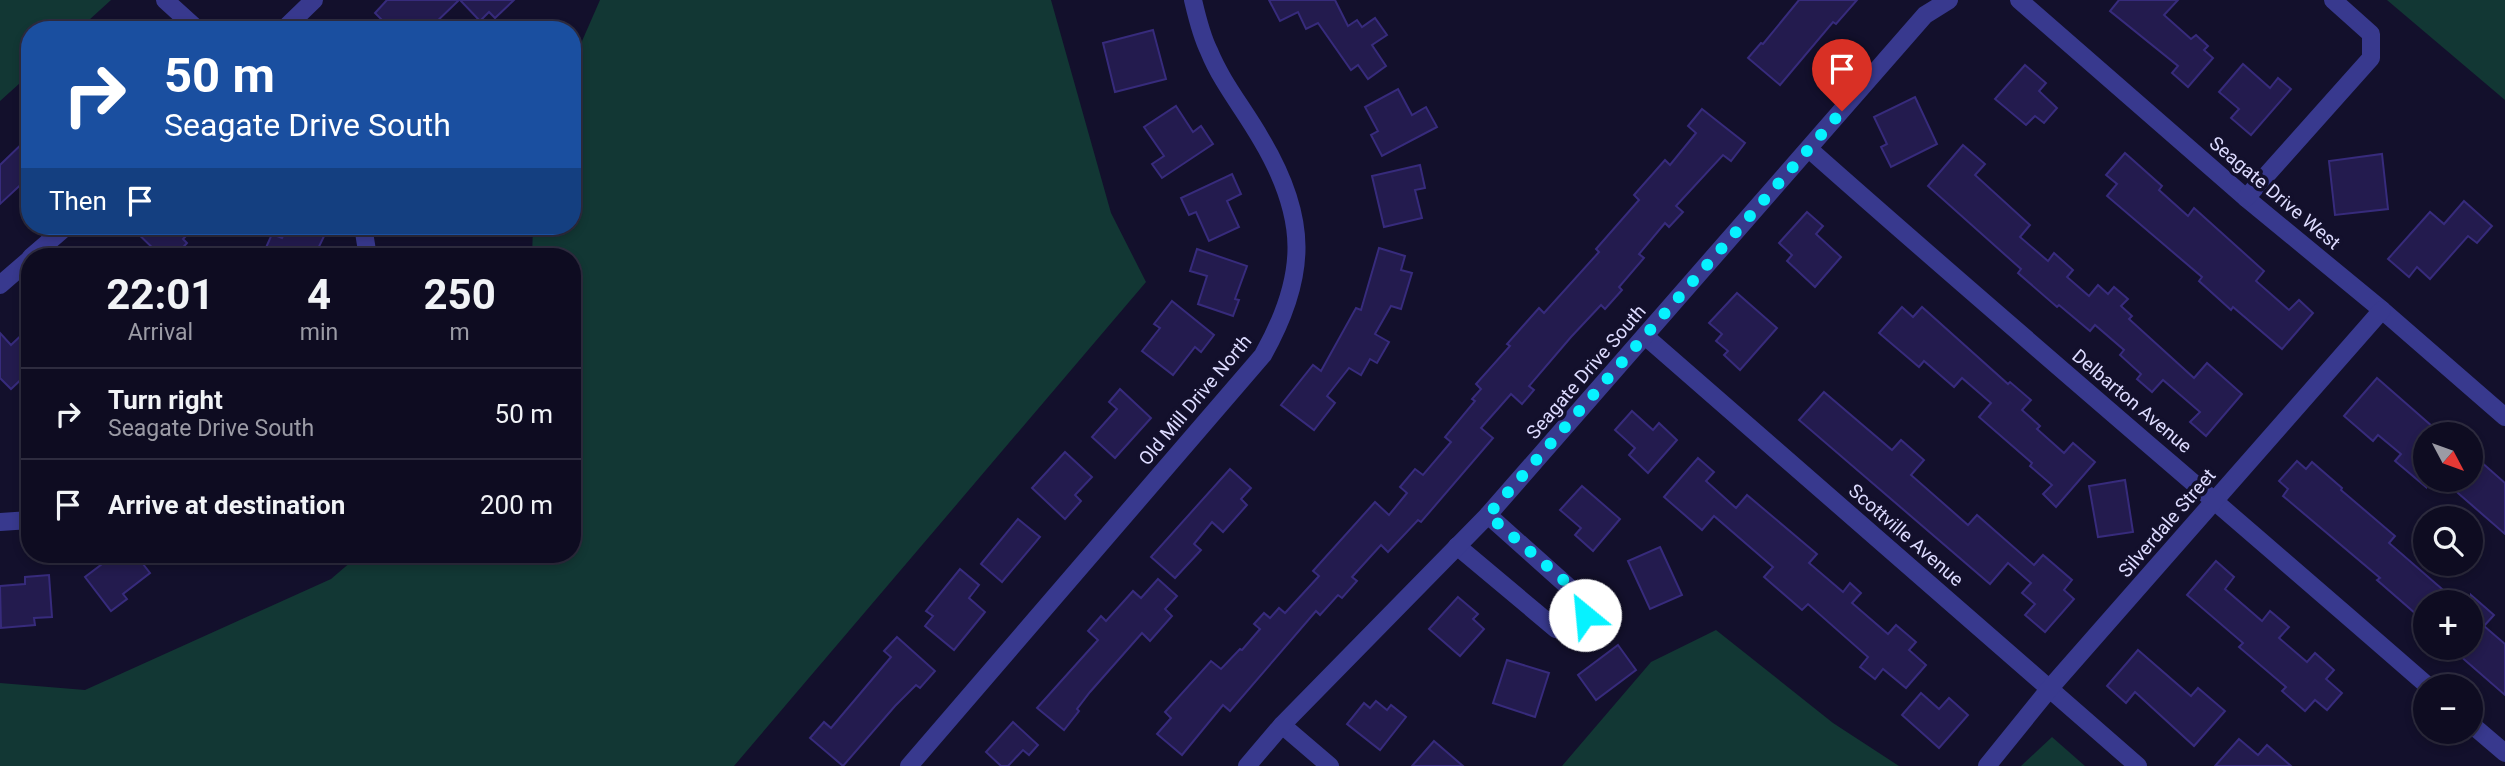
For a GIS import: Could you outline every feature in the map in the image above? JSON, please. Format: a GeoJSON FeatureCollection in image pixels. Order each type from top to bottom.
{"type":"FeatureCollection","features":[{"type":"Feature","properties":{"kind":"street"},"geometry":{"type":"LineString","coordinates":[[165,0],[188,21]]}},
{"type":"Feature","properties":{"kind":"street"},"geometry":{"type":"LineString","coordinates":[[292,21],[314,0]]}},
{"type":"Feature","properties":{"kind":"street","name":"Old Mill Drive North"},"geometry":{"type":"LineString","coordinates":[[909,766],[1263,355],[1282,321],[1297,257],[1295,216],[1290,196],[1261,139],[1208,50],[1193,0]]}},
{"type":"Feature","properties":{"kind":"street","name":"Seagate Drive South"},"geometry":{"type":"LineString","coordinates":[[1247,766],[1282,725],[1488,515],[1925,15],[1949,0]]}},
{"type":"Feature","properties":{"kind":"street","name":"Seagate Drive West"},"geometry":{"type":"LineString","coordinates":[[2019,0],[2246,198],[2382,310],[2505,417]]}},
{"type":"Feature","properties":{"kind":"street"},"geometry":{"type":"LineString","coordinates":[[2246,198],[2371,58],[2371,34],[2333,0]]}},
{"type":"Feature","properties":{"kind":"street","name":"Delbarton Avenue"},"geometry":{"type":"LineString","coordinates":[[1809,149],[1960,283],[2216,500],[2414,674]]}},
{"type":"Feature","properties":{"kind":"street"},"geometry":{"type":"LineString","coordinates":[[42,248],[56,235]]}},
{"type":"Feature","properties":{"kind":"street"},"geometry":{"type":"LineString","coordinates":[[0,285],[21,267]]}},
{"type":"Feature","properties":{"kind":"street","name":"Silverdale Street"},"geometry":{"type":"LineString","coordinates":[[1987,766],[2050,688],[2382,310]]}},
{"type":"Feature","properties":{"kind":"street","name":"Scottville Avenue"},"geometry":{"type":"LineString","coordinates":[[1645,336],[2138,766]]}},
{"type":"Feature","properties":{"kind":"street"},"geometry":{"type":"LineString","coordinates":[[1457,546],[1556,629],[1565,630],[1581,622],[1585,615],[1582,599],[1488,515]]}},
{"type":"Feature","properties":{"kind":"street"},"geometry":{"type":"LineString","coordinates":[[0,522],[21,521]]}},
{"type":"Feature","properties":{"kind":"street"},"geometry":{"type":"LineString","coordinates":[[1282,725],[1330,766]]}},
{"type":"Feature","properties":{"kind":"street"},"geometry":{"type":"LineString","coordinates":[[2483,734],[2505,753]]}},
{"type":"Feature","properties":{"kind":"green space"},"geometry":{"type":"Polygon","coordinates":[[[0,0],[111,0],[88,21],[21,21],[21,82],[0,101],[0,0]]]}},
{"type":"Feature","properties":{"kind":"green space"},"geometry":{"type":"Polygon","coordinates":[[[600,0],[1051,0],[1111,213],[1146,282],[734,766],[0,766],[0,683],[85,690],[331,579],[350,563],[581,563],[581,248],[532,248],[533,235],[581,235],[581,43],[600,0]]]}},
{"type":"Feature","properties":{"kind":"green space"},"geometry":{"type":"Polygon","coordinates":[[[2387,0],[2505,0],[2505,100],[2387,0]]]}},
{"type":"Feature","properties":{"kind":"green space"},"geometry":{"type":"Polygon","coordinates":[[[1716,630],[1833,723],[1899,766],[1562,766],[1651,662],[1716,630]]]}},
{"type":"Feature","properties":{"kind":"green space"},"geometry":{"type":"Polygon","coordinates":[[[2052,737],[2085,766],[2021,766],[2052,737]]]}},
{"type":"Feature","properties":{"kind":"building"},"geometry":{"type":"Polygon","coordinates":[[[387,0],[459,0],[437,21],[383,21],[375,13],[387,0]]]}},
{"type":"Feature","properties":{"kind":"building"},"geometry":{"type":"Polygon","coordinates":[[[460,0],[514,0],[495,18],[489,12],[480,21],[460,0]]]}},
{"type":"Feature","properties":{"kind":"building"},"geometry":{"type":"Polygon","coordinates":[[[1269,0],[1335,0],[1348,26],[1357,20],[1362,27],[1375,18],[1387,35],[1372,45],[1386,66],[1368,79],[1358,65],[1351,70],[1318,23],[1306,29],[1298,12],[1280,21],[1269,0]]]}},
{"type":"Feature","properties":{"kind":"building"},"geometry":{"type":"Polygon","coordinates":[[[1799,0],[1857,0],[1836,24],[1833,22],[1780,85],[1748,58],[1799,0]]]}},
{"type":"Feature","properties":{"kind":"building"},"geometry":{"type":"Polygon","coordinates":[[[2119,0],[2178,0],[2164,15],[2191,39],[2196,35],[2208,46],[2204,50],[2213,58],[2188,87],[2172,73],[2178,66],[2110,11],[2119,0]]]}},
{"type":"Feature","properties":{"kind":"building"},"geometry":{"type":"Polygon","coordinates":[[[1153,30],[1166,79],[1115,92],[1103,43],[1153,30]]]}},
{"type":"Feature","properties":{"kind":"building"},"geometry":{"type":"Polygon","coordinates":[[[2243,64],[2270,88],[2278,78],[2291,89],[2251,135],[2231,118],[2239,109],[2219,92],[2243,64]]]}},
{"type":"Feature","properties":{"kind":"building"},"geometry":{"type":"Polygon","coordinates":[[[2025,65],[2046,83],[2039,91],[2057,108],[2044,123],[2035,116],[2026,125],[1995,99],[2025,65]]]}},
{"type":"Feature","properties":{"kind":"building"},"geometry":{"type":"Polygon","coordinates":[[[1398,89],[1412,115],[1426,107],[1437,127],[1382,156],[1371,135],[1378,131],[1365,107],[1398,89]]]}},
{"type":"Feature","properties":{"kind":"building"},"geometry":{"type":"Polygon","coordinates":[[[1915,97],[1937,144],[1891,167],[1881,147],[1887,144],[1874,117],[1915,97]]]}},
{"type":"Feature","properties":{"kind":"building"},"geometry":{"type":"Polygon","coordinates":[[[1176,106],[1193,132],[1201,126],[1213,144],[1162,178],[1152,164],[1164,156],[1144,127],[1176,106]]]}},
{"type":"Feature","properties":{"kind":"building"},"geometry":{"type":"Polygon","coordinates":[[[1702,109],[1745,143],[1731,161],[1723,155],[1676,206],[1683,212],[1669,227],[1665,223],[1639,254],[1644,258],[1619,287],[1622,290],[1605,309],[1601,305],[1571,337],[1529,386],[1534,390],[1522,404],[1511,394],[1481,428],[1493,438],[1421,522],[1418,520],[1388,552],[1381,545],[1352,577],[1357,581],[1342,598],[1338,595],[1320,615],[1316,611],[1230,711],[1223,705],[1182,755],[1157,734],[1171,718],[1165,712],[1211,661],[1221,669],[1242,650],[1260,629],[1254,624],[1264,613],[1270,618],[1279,608],[1285,613],[1319,576],[1313,571],[1375,502],[1389,515],[1407,493],[1400,487],[1415,469],[1423,475],[1451,442],[1445,437],[1475,401],[1472,399],[1481,389],[1476,384],[1539,308],[1544,313],[1599,252],[1596,249],[1639,200],[1634,195],[1665,160],[1670,165],[1696,133],[1688,126],[1702,109]]]}},
{"type":"Feature","properties":{"kind":"building"},"geometry":{"type":"Polygon","coordinates":[[[21,145],[21,184],[0,204],[0,165],[21,145]]]}},
{"type":"Feature","properties":{"kind":"building"},"geometry":{"type":"Polygon","coordinates":[[[1963,145],[1985,164],[1975,175],[2030,225],[2020,237],[2048,261],[2054,253],[2073,270],[2067,277],[2089,296],[2098,285],[2108,294],[2114,287],[2128,299],[2121,306],[2132,316],[2129,319],[2194,378],[2207,363],[2242,394],[2206,436],[2190,422],[2200,412],[2163,380],[2152,392],[2137,379],[2141,374],[2120,355],[2124,350],[2095,325],[2090,331],[2059,305],[2057,307],[2018,273],[2021,269],[1928,186],[1963,145]]]}},
{"type":"Feature","properties":{"kind":"building"},"geometry":{"type":"Polygon","coordinates":[[[2125,153],[2162,186],[2159,190],[2188,216],[2194,208],[2264,271],[2256,281],[2289,310],[2299,300],[2313,313],[2282,349],[2233,307],[2231,310],[2199,281],[2202,277],[2107,196],[2117,184],[2106,175],[2125,153]]]}},
{"type":"Feature","properties":{"kind":"building"},"geometry":{"type":"Polygon","coordinates":[[[2382,154],[2388,209],[2335,215],[2329,161],[2382,154]]]}},
{"type":"Feature","properties":{"kind":"building"},"geometry":{"type":"Polygon","coordinates":[[[1420,165],[1425,188],[1415,190],[1422,218],[1384,227],[1372,176],[1420,165]]]}},
{"type":"Feature","properties":{"kind":"building"},"geometry":{"type":"Polygon","coordinates":[[[1232,174],[1241,194],[1227,201],[1239,227],[1209,241],[1196,212],[1189,215],[1181,198],[1232,174]]]}},
{"type":"Feature","properties":{"kind":"building"},"geometry":{"type":"Polygon","coordinates":[[[2464,201],[2492,226],[2477,243],[2468,236],[2430,279],[2417,267],[2409,277],[2388,259],[2430,212],[2444,224],[2464,201]]]}},
{"type":"Feature","properties":{"kind":"building"},"geometry":{"type":"Polygon","coordinates":[[[1807,212],[1823,226],[1816,234],[1841,257],[1815,287],[1787,261],[1792,255],[1779,243],[1807,212]]]}},
{"type":"Feature","properties":{"kind":"building"},"geometry":{"type":"Polygon","coordinates":[[[139,235],[187,235],[183,239],[187,243],[182,248],[153,248],[139,235]]]}},
{"type":"Feature","properties":{"kind":"building"},"geometry":{"type":"Polygon","coordinates":[[[272,235],[282,238],[284,235],[325,235],[318,248],[266,248],[272,235]]]}},
{"type":"Feature","properties":{"kind":"building"},"geometry":{"type":"Polygon","coordinates":[[[1379,248],[1405,256],[1401,270],[1412,273],[1401,309],[1391,306],[1375,334],[1389,342],[1377,363],[1370,359],[1361,375],[1349,368],[1327,396],[1335,403],[1314,430],[1281,405],[1313,365],[1321,371],[1356,308],[1361,310],[1379,248]]]}},
{"type":"Feature","properties":{"kind":"building"},"geometry":{"type":"Polygon","coordinates":[[[1197,249],[1247,266],[1235,299],[1239,300],[1233,316],[1198,304],[1207,276],[1190,271],[1197,249]]]}},
{"type":"Feature","properties":{"kind":"building"},"geometry":{"type":"Polygon","coordinates":[[[1737,293],[1777,328],[1740,370],[1724,355],[1728,351],[1716,341],[1722,334],[1709,323],[1737,293]]]}},
{"type":"Feature","properties":{"kind":"building"},"geometry":{"type":"Polygon","coordinates":[[[1172,301],[1214,335],[1201,352],[1195,347],[1173,375],[1142,351],[1160,328],[1154,324],[1172,301]]]}},
{"type":"Feature","properties":{"kind":"building"},"geometry":{"type":"Polygon","coordinates":[[[1902,307],[1913,317],[1922,307],[2008,384],[2010,382],[2031,400],[2022,410],[2040,426],[2037,429],[2064,453],[2073,443],[2095,462],[2056,507],[2043,494],[2052,485],[2030,466],[2032,463],[1979,417],[1991,403],[1962,378],[1954,387],[1924,361],[1919,367],[1879,333],[1902,307]]]}},
{"type":"Feature","properties":{"kind":"building"},"geometry":{"type":"Polygon","coordinates":[[[0,333],[11,345],[21,336],[21,380],[11,389],[0,378],[0,333]]]}},
{"type":"Feature","properties":{"kind":"building"},"geometry":{"type":"Polygon","coordinates":[[[2377,378],[2427,422],[2413,422],[2413,476],[2395,461],[2401,454],[2378,435],[2373,441],[2344,416],[2377,378]]]}},
{"type":"Feature","properties":{"kind":"building"},"geometry":{"type":"Polygon","coordinates":[[[1120,389],[1151,418],[1115,458],[1092,437],[1117,409],[1109,402],[1120,389]]]}},
{"type":"Feature","properties":{"kind":"building"},"geometry":{"type":"Polygon","coordinates":[[[1824,392],[1892,450],[1901,440],[1924,460],[1911,475],[1968,525],[1977,515],[2034,565],[2043,555],[2072,580],[2064,590],[2074,599],[2045,632],[2025,615],[2035,604],[2022,593],[2031,583],[2008,563],[1990,584],[1799,420],[1824,392]]]}},
{"type":"Feature","properties":{"kind":"building"},"geometry":{"type":"Polygon","coordinates":[[[1632,411],[1653,430],[1659,423],[1677,440],[1648,473],[1629,455],[1635,448],[1615,430],[1632,411]]]}},
{"type":"Feature","properties":{"kind":"building"},"geometry":{"type":"Polygon","coordinates":[[[1065,452],[1092,477],[1075,495],[1081,501],[1065,519],[1032,488],[1065,452]]]}},
{"type":"Feature","properties":{"kind":"building"},"geometry":{"type":"Polygon","coordinates":[[[1698,458],[1714,472],[1706,481],[1736,508],[1747,495],[1817,554],[1809,563],[1843,592],[1850,583],[1861,593],[1852,603],[1888,634],[1896,625],[1916,642],[1909,650],[1926,665],[1906,688],[1883,669],[1875,679],[1860,667],[1868,657],[1808,604],[1802,610],[1764,577],[1773,567],[1714,516],[1702,530],[1664,497],[1698,458]]]}},
{"type":"Feature","properties":{"kind":"building"},"geometry":{"type":"Polygon","coordinates":[[[2297,461],[2306,469],[2312,462],[2395,536],[2389,543],[2413,564],[2413,576],[2427,576],[2443,590],[2413,590],[2413,611],[2377,580],[2380,578],[2283,496],[2288,489],[2279,481],[2297,461]]]}},
{"type":"Feature","properties":{"kind":"building"},"geometry":{"type":"Polygon","coordinates":[[[2483,464],[2505,483],[2505,534],[2483,515],[2483,506],[2473,506],[2457,492],[2483,492],[2483,464]]]}},
{"type":"Feature","properties":{"kind":"building"},"geometry":{"type":"Polygon","coordinates":[[[1230,469],[1251,488],[1241,499],[1247,505],[1223,532],[1212,522],[1194,544],[1201,550],[1175,578],[1151,557],[1230,469]]]}},
{"type":"Feature","properties":{"kind":"building"},"geometry":{"type":"Polygon","coordinates":[[[2125,480],[2133,532],[2098,537],[2089,486],[2125,480]]]}},
{"type":"Feature","properties":{"kind":"building"},"geometry":{"type":"Polygon","coordinates":[[[1582,486],[1620,519],[1593,551],[1575,535],[1581,528],[1560,510],[1582,486]]]}},
{"type":"Feature","properties":{"kind":"building"},"geometry":{"type":"Polygon","coordinates":[[[1018,519],[1040,537],[1002,582],[981,564],[1018,519]]]}},
{"type":"Feature","properties":{"kind":"building"},"geometry":{"type":"Polygon","coordinates":[[[1660,547],[1682,595],[1650,609],[1628,561],[1660,547]]]}},
{"type":"Feature","properties":{"kind":"building"},"geometry":{"type":"Polygon","coordinates":[[[2216,561],[2234,577],[2225,589],[2262,621],[2270,611],[2289,627],[2279,638],[2307,662],[2315,653],[2334,670],[2326,679],[2342,693],[2327,710],[2315,700],[2305,711],[2282,691],[2286,687],[2239,647],[2243,643],[2187,595],[2216,561]]]}},
{"type":"Feature","properties":{"kind":"building"},"geometry":{"type":"Polygon","coordinates":[[[103,563],[142,563],[150,573],[123,594],[127,599],[111,611],[85,577],[103,563]]]}},
{"type":"Feature","properties":{"kind":"building"},"geometry":{"type":"Polygon","coordinates":[[[960,569],[979,585],[969,598],[985,612],[954,650],[925,626],[933,616],[926,611],[960,569]]]}},
{"type":"Feature","properties":{"kind":"building"},"geometry":{"type":"Polygon","coordinates":[[[49,575],[52,617],[34,618],[35,625],[1,628],[0,586],[25,584],[25,577],[49,575]]]}},
{"type":"Feature","properties":{"kind":"building"},"geometry":{"type":"Polygon","coordinates":[[[1158,579],[1177,596],[1165,609],[1172,616],[1150,641],[1142,633],[1090,692],[1064,730],[1037,708],[1098,640],[1088,631],[1101,616],[1106,621],[1133,591],[1141,598],[1158,579]]]}},
{"type":"Feature","properties":{"kind":"building"},"geometry":{"type":"Polygon","coordinates":[[[1458,597],[1478,614],[1473,619],[1484,629],[1460,656],[1429,629],[1458,597]]]}},
{"type":"Feature","properties":{"kind":"building"},"geometry":{"type":"Polygon","coordinates":[[[2483,605],[2494,615],[2484,626],[2505,644],[2505,695],[2465,660],[2483,660],[2483,605]]]}},
{"type":"Feature","properties":{"kind":"building"},"geometry":{"type":"Polygon","coordinates":[[[897,637],[935,671],[920,688],[916,685],[895,706],[843,766],[810,738],[824,722],[831,728],[891,657],[884,651],[897,637]]]}},
{"type":"Feature","properties":{"kind":"building"},"geometry":{"type":"Polygon","coordinates":[[[1618,645],[1636,670],[1596,700],[1578,675],[1618,645]]]}},
{"type":"Feature","properties":{"kind":"building"},"geometry":{"type":"Polygon","coordinates":[[[2138,650],[2191,696],[2198,688],[2225,711],[2194,746],[2135,692],[2126,703],[2107,686],[2138,650]]]}},
{"type":"Feature","properties":{"kind":"building"},"geometry":{"type":"Polygon","coordinates":[[[1507,660],[1549,673],[1535,717],[1493,703],[1507,660]]]}},
{"type":"Feature","properties":{"kind":"building"},"geometry":{"type":"Polygon","coordinates":[[[1921,693],[1939,709],[1949,698],[1968,715],[1939,748],[1902,715],[1921,693]]]}},
{"type":"Feature","properties":{"kind":"building"},"geometry":{"type":"Polygon","coordinates":[[[1376,701],[1387,710],[1391,705],[1406,717],[1380,750],[1347,724],[1364,703],[1370,708],[1376,701]]]}},
{"type":"Feature","properties":{"kind":"building"},"geometry":{"type":"Polygon","coordinates":[[[1013,722],[1038,745],[1029,755],[1023,750],[1008,766],[1001,766],[986,752],[1013,722]]]}},
{"type":"Feature","properties":{"kind":"building"},"geometry":{"type":"Polygon","coordinates":[[[2239,739],[2258,755],[2267,745],[2291,766],[2215,766],[2239,739]]]}},
{"type":"Feature","properties":{"kind":"building"},"geometry":{"type":"Polygon","coordinates":[[[1434,741],[1463,766],[1412,766],[1434,741]]]}},
{"type":"Feature","properties":{"kind":"route"},"geometry":{"type":"LineString","coordinates":[[1585,615],[1582,599],[1575,590],[1488,515],[1842,111]]}}]}
